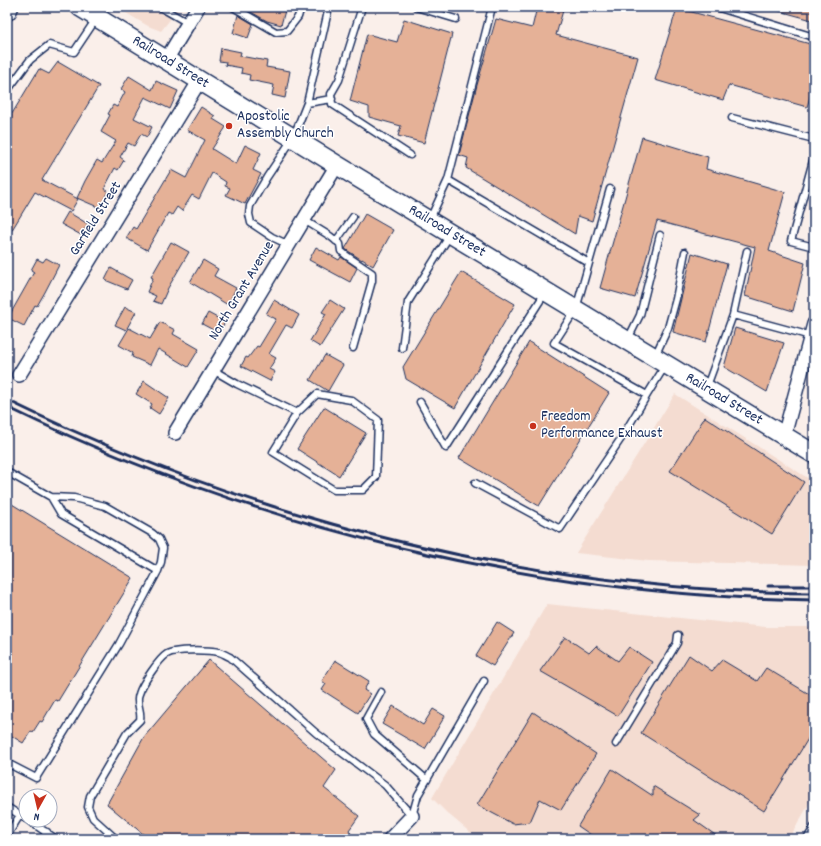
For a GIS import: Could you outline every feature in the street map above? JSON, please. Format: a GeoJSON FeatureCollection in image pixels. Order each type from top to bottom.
{"type":"FeatureCollection","features":[{"type":"Feature","properties":{"kind":"main road"},"geometry":{"type":"LineString","coordinates":[[7,11],[9,7]]}},
{"type":"Feature","properties":{"kind":"main road","name":"Railroad Street"},"geometry":{"type":"LineString","coordinates":[[80,7],[337,165],[814,454]]}},
{"type":"Feature","properties":{"kind":"street"},"geometry":{"type":"LineString","coordinates":[[166,60],[198,7]]}},
{"type":"Feature","properties":{"kind":"street","name":"Garfield Street"},"geometry":{"type":"LineString","coordinates":[[19,375],[200,80]]}},
{"type":"Feature","properties":{"kind":"street","name":"North Grant Avenue"},"geometry":{"type":"LineString","coordinates":[[175,433],[337,165]]}},
{"type":"Feature","properties":{"kind":"street"},"geometry":{"type":"LineString","coordinates":[[784,436],[812,330]]}},
{"type":"Feature","properties":{"kind":"street"},"geometry":{"type":"LineString","coordinates":[[390,839],[412,816]]}},
{"type":"Feature","properties":{"kind":"lane"},"geometry":{"type":"LineString","coordinates":[[160,7],[188,23]]}},
{"type":"Feature","properties":{"kind":"lane"},"geometry":{"type":"LineString","coordinates":[[233,7],[276,32],[287,31],[298,17],[301,7]]}},
{"type":"Feature","properties":{"kind":"lane"},"geometry":{"type":"LineString","coordinates":[[289,245],[272,237],[251,223],[249,214],[250,206],[293,138],[307,104],[329,7]]}},
{"type":"Feature","properties":{"kind":"lane"},"geometry":{"type":"LineString","coordinates":[[362,7],[339,80],[331,94],[332,104],[410,155]]}},
{"type":"Feature","properties":{"kind":"lane"},"geometry":{"type":"LineString","coordinates":[[416,7],[456,19]]}},
{"type":"Feature","properties":{"kind":"lane"},"geometry":{"type":"LineString","coordinates":[[429,220],[448,180],[492,7]]}},
{"type":"Feature","properties":{"kind":"lane"},"geometry":{"type":"LineString","coordinates":[[716,7],[814,37]]}},
{"type":"Feature","properties":{"kind":"lane"},"geometry":{"type":"LineString","coordinates":[[7,91],[30,60],[49,45],[74,52],[97,17]]}},
{"type":"Feature","properties":{"kind":"lane"},"geometry":{"type":"LineString","coordinates":[[307,104],[332,99]]}},
{"type":"Feature","properties":{"kind":"lane"},"geometry":{"type":"LineString","coordinates":[[732,118],[814,139]]}},
{"type":"Feature","properties":{"kind":"lane"},"geometry":{"type":"LineString","coordinates":[[814,161],[791,241],[814,247]]}},
{"type":"Feature","properties":{"kind":"lane"},"geometry":{"type":"LineString","coordinates":[[448,180],[589,263]]}},
{"type":"Feature","properties":{"kind":"lane"},"geometry":{"type":"LineString","coordinates":[[610,189],[576,309],[554,342],[647,395]]}},
{"type":"Feature","properties":{"kind":"lane"},"geometry":{"type":"LineString","coordinates":[[336,241],[353,217]]}},
{"type":"Feature","properties":{"kind":"lane"},"geometry":{"type":"LineString","coordinates":[[304,220],[330,236],[340,244],[341,251],[372,273],[372,281],[353,348]]}},
{"type":"Feature","properties":{"kind":"lane"},"geometry":{"type":"LineString","coordinates":[[402,348],[408,302],[451,234]]}},
{"type":"Feature","properties":{"kind":"lane"},"geometry":{"type":"LineString","coordinates":[[627,341],[640,315],[660,235]]}},
{"type":"Feature","properties":{"kind":"lane"},"geometry":{"type":"LineString","coordinates":[[706,388],[733,315],[747,251]]}},
{"type":"Feature","properties":{"kind":"lane"},"geometry":{"type":"LineString","coordinates":[[475,483],[560,529],[622,437],[647,395],[660,361],[676,299],[685,252]]}},
{"type":"Feature","properties":{"kind":"lane"},"geometry":{"type":"LineString","coordinates":[[420,402],[446,448],[546,292]]}},
{"type":"Feature","properties":{"kind":"lane"},"geometry":{"type":"LineString","coordinates":[[733,315],[812,330]]}},
{"type":"Feature","properties":{"kind":"lane"},"geometry":{"type":"LineString","coordinates":[[213,370],[237,384],[297,413]]}},
{"type":"Feature","properties":{"kind":"lane"},"geometry":{"type":"LineString","coordinates":[[317,394],[351,400],[378,420],[376,477],[363,490],[334,490],[273,452],[297,413],[317,394]]}},
{"type":"Feature","properties":{"kind":"lane"},"geometry":{"type":"LineString","coordinates":[[7,472],[50,497],[61,514],[158,571]]}},
{"type":"Feature","properties":{"kind":"lane"},"geometry":{"type":"LineString","coordinates":[[7,763],[36,778],[119,644],[162,562],[162,548],[159,539],[152,533],[105,506],[74,498],[50,497]]}},
{"type":"Feature","properties":{"kind":"lane"},"geometry":{"type":"LineString","coordinates":[[616,744],[677,643],[678,636]]}},
{"type":"Feature","properties":{"kind":"lane"},"geometry":{"type":"LineString","coordinates":[[116,839],[93,818],[88,807],[90,796],[127,733],[140,720],[141,711],[137,699],[138,694],[152,671],[167,654],[186,650],[220,652],[230,657],[316,732],[385,785],[412,816]]}},
{"type":"Feature","properties":{"kind":"lane"},"geometry":{"type":"LineString","coordinates":[[412,816],[418,795],[484,681]]}},
{"type":"Feature","properties":{"kind":"lane"},"geometry":{"type":"LineString","coordinates":[[381,692],[366,719],[374,734],[427,780]]}},
{"type":"Feature","properties":{"kind":"lane"},"geometry":{"type":"LineString","coordinates":[[7,807],[18,814]]}},
{"type":"Feature","properties":{"kind":"lane"},"geometry":{"type":"LineString","coordinates":[[7,836],[18,818]]}},
{"type":"Feature","properties":{"kind":"lane"},"geometry":{"type":"LineString","coordinates":[[807,839],[814,827]]}},
{"type":"Feature","properties":{"kind":"lane"},"geometry":{"type":"LineString","coordinates":[[41,828],[56,839]]}},
{"type":"Feature","properties":{"kind":"lane"},"geometry":{"type":"LineString","coordinates":[[42,839],[47,832]]}},
{"type":"Feature","properties":{"kind":"shaded area"},"geometry":{"type":"Polygon","coordinates":[[[116,7],[180,7],[161,31],[148,26],[116,7]]]}},
{"type":"Feature","properties":{"kind":"shaded area"},"geometry":{"type":"Polygon","coordinates":[[[675,394],[814,482],[814,565],[649,561],[576,553],[675,394]]]}},
{"type":"Feature","properties":{"kind":"shaded area"},"geometry":{"type":"Polygon","coordinates":[[[547,604],[766,627],[814,627],[814,795],[789,839],[478,839],[447,813],[432,798],[547,604]]]}},
{"type":"Feature","properties":{"kind":"building"},"geometry":{"type":"Polygon","coordinates":[[[242,7],[286,7],[281,25],[267,21],[242,7]]]}},
{"type":"Feature","properties":{"kind":"building"},"geometry":{"type":"Polygon","coordinates":[[[537,7],[564,7],[556,35],[638,57],[592,221],[578,216],[575,234],[466,168],[468,158],[459,155],[496,19],[532,28],[537,7]]]}},
{"type":"Feature","properties":{"kind":"building"},"geometry":{"type":"Polygon","coordinates":[[[776,7],[814,7],[814,13],[812,20],[776,10],[776,7]]]}},
{"type":"Feature","properties":{"kind":"building"},"geometry":{"type":"Polygon","coordinates":[[[677,8],[814,45],[814,83],[807,107],[729,85],[723,100],[655,80],[677,8]]]}},
{"type":"Feature","properties":{"kind":"building"},"geometry":{"type":"Polygon","coordinates":[[[238,15],[253,24],[248,38],[233,33],[238,15]]]}},
{"type":"Feature","properties":{"kind":"building"},"geometry":{"type":"Polygon","coordinates":[[[404,19],[452,34],[424,143],[398,136],[401,126],[369,117],[369,107],[350,101],[367,34],[397,42],[404,19]]]}},
{"type":"Feature","properties":{"kind":"building"},"geometry":{"type":"Polygon","coordinates":[[[221,48],[241,52],[240,56],[267,61],[266,67],[290,71],[285,98],[272,95],[274,85],[249,80],[250,75],[241,73],[242,68],[225,65],[226,62],[219,61],[221,48]]]}},
{"type":"Feature","properties":{"kind":"building"},"geometry":{"type":"Polygon","coordinates":[[[58,62],[99,86],[42,180],[78,199],[71,211],[35,192],[7,238],[7,122],[39,69],[49,74],[58,62]]]}},
{"type":"Feature","properties":{"kind":"building"},"geometry":{"type":"Polygon","coordinates":[[[129,76],[152,90],[156,81],[178,91],[170,109],[145,97],[134,118],[152,127],[147,137],[141,134],[134,146],[128,143],[120,157],[124,160],[118,170],[115,168],[104,189],[108,191],[100,208],[77,198],[97,160],[102,163],[116,141],[101,132],[110,115],[108,114],[113,105],[117,107],[125,92],[121,89],[129,76]]]}},
{"type":"Feature","properties":{"kind":"building"},"geometry":{"type":"Polygon","coordinates":[[[201,107],[215,116],[213,119],[226,127],[212,149],[236,164],[245,145],[261,153],[253,170],[261,174],[245,204],[226,195],[230,188],[225,186],[226,182],[212,173],[199,199],[192,195],[182,211],[177,207],[172,215],[168,213],[147,250],[126,238],[133,227],[136,229],[171,170],[186,178],[205,140],[187,130],[201,107]]]}},
{"type":"Feature","properties":{"kind":"building"},"geometry":{"type":"Polygon","coordinates":[[[642,137],[708,157],[706,169],[785,192],[769,251],[805,263],[793,311],[745,296],[755,247],[657,221],[635,298],[600,288],[642,137]]]}},
{"type":"Feature","properties":{"kind":"building"},"geometry":{"type":"Polygon","coordinates":[[[68,212],[88,224],[81,235],[61,224],[68,212]]]}},
{"type":"Feature","properties":{"kind":"building"},"geometry":{"type":"Polygon","coordinates":[[[365,214],[393,230],[373,266],[345,249],[365,214]]]}},
{"type":"Feature","properties":{"kind":"building"},"geometry":{"type":"Polygon","coordinates":[[[171,242],[189,252],[168,288],[161,304],[153,301],[156,296],[147,292],[153,278],[151,277],[171,242]]]}},
{"type":"Feature","properties":{"kind":"building"},"geometry":{"type":"Polygon","coordinates":[[[316,247],[339,260],[341,257],[357,268],[350,282],[309,260],[316,247]]]}},
{"type":"Feature","properties":{"kind":"building"},"geometry":{"type":"Polygon","coordinates":[[[692,253],[727,264],[706,342],[673,332],[692,253]]]}},
{"type":"Feature","properties":{"kind":"building"},"geometry":{"type":"Polygon","coordinates":[[[46,258],[59,265],[37,306],[35,305],[24,326],[8,318],[34,272],[31,270],[37,259],[43,262],[46,258]]]}},
{"type":"Feature","properties":{"kind":"building"},"geometry":{"type":"Polygon","coordinates":[[[203,260],[218,269],[214,276],[236,288],[228,305],[190,282],[203,260]]]}},
{"type":"Feature","properties":{"kind":"building"},"geometry":{"type":"Polygon","coordinates":[[[111,268],[132,280],[127,289],[105,280],[111,268]]]}},
{"type":"Feature","properties":{"kind":"building"},"geometry":{"type":"Polygon","coordinates":[[[461,272],[515,304],[455,408],[406,379],[403,367],[461,272]]]}},
{"type":"Feature","properties":{"kind":"building"},"geometry":{"type":"Polygon","coordinates":[[[274,300],[299,315],[292,328],[286,325],[269,354],[276,358],[269,369],[275,372],[270,381],[241,366],[246,357],[248,358],[257,346],[259,347],[276,319],[266,314],[274,300]]]}},
{"type":"Feature","properties":{"kind":"building"},"geometry":{"type":"Polygon","coordinates":[[[330,300],[344,309],[320,347],[310,341],[326,314],[322,312],[330,300]]]}},
{"type":"Feature","properties":{"kind":"building"},"geometry":{"type":"Polygon","coordinates":[[[125,307],[136,312],[126,330],[115,325],[125,307]]]}},
{"type":"Feature","properties":{"kind":"building"},"geometry":{"type":"Polygon","coordinates":[[[208,313],[225,322],[219,333],[202,324],[208,313]]]}},
{"type":"Feature","properties":{"kind":"building"},"geometry":{"type":"Polygon","coordinates":[[[160,322],[175,330],[173,334],[199,349],[188,367],[158,349],[150,365],[132,357],[133,353],[119,345],[129,328],[150,339],[160,322]]]}},
{"type":"Feature","properties":{"kind":"building"},"geometry":{"type":"Polygon","coordinates":[[[735,328],[784,343],[767,392],[724,367],[735,328]]]}},
{"type":"Feature","properties":{"kind":"building","name":"Freedom Performance Exhaust"},"geometry":{"type":"Polygon","coordinates":[[[529,342],[609,393],[539,506],[459,458],[529,342]]]}},
{"type":"Feature","properties":{"kind":"building"},"geometry":{"type":"Polygon","coordinates":[[[325,355],[343,365],[328,391],[310,380],[325,355]]]}},
{"type":"Feature","properties":{"kind":"building"},"geometry":{"type":"Polygon","coordinates":[[[144,381],[169,398],[159,414],[150,408],[152,404],[136,394],[144,381]]]}},
{"type":"Feature","properties":{"kind":"building"},"geometry":{"type":"Polygon","coordinates":[[[324,407],[366,433],[339,476],[297,449],[324,407]]]}},
{"type":"Feature","properties":{"kind":"building"},"geometry":{"type":"Polygon","coordinates":[[[705,417],[804,482],[772,534],[670,471],[705,417]]]}},
{"type":"Feature","properties":{"kind":"building"},"geometry":{"type":"Polygon","coordinates":[[[7,501],[133,578],[58,701],[55,700],[42,722],[40,721],[23,743],[7,733],[7,501]]]}},
{"type":"Feature","properties":{"kind":"building"},"geometry":{"type":"Polygon","coordinates":[[[497,622],[514,633],[493,666],[476,656],[497,622]]]}},
{"type":"Feature","properties":{"kind":"building"},"geometry":{"type":"Polygon","coordinates":[[[565,637],[589,653],[596,646],[618,661],[629,647],[652,662],[618,716],[540,671],[565,637]]]}},
{"type":"Feature","properties":{"kind":"building"},"geometry":{"type":"Polygon","coordinates":[[[689,655],[712,671],[722,660],[757,681],[766,668],[814,697],[814,729],[764,811],[641,733],[689,655]]]}},
{"type":"Feature","properties":{"kind":"building"},"geometry":{"type":"Polygon","coordinates":[[[209,660],[336,770],[324,788],[359,816],[349,830],[354,839],[286,839],[281,834],[277,839],[149,839],[107,804],[144,737],[209,660]]]}},
{"type":"Feature","properties":{"kind":"building"},"geometry":{"type":"Polygon","coordinates":[[[335,660],[369,681],[364,690],[370,694],[358,713],[322,690],[326,684],[322,681],[335,660]]]}},
{"type":"Feature","properties":{"kind":"building"},"geometry":{"type":"Polygon","coordinates":[[[393,706],[423,725],[433,709],[445,716],[425,749],[382,724],[393,706]]]}},
{"type":"Feature","properties":{"kind":"building"},"geometry":{"type":"Polygon","coordinates":[[[533,712],[596,754],[561,810],[540,799],[530,822],[513,824],[477,805],[533,712]]]}},
{"type":"Feature","properties":{"kind":"building"},"geometry":{"type":"Polygon","coordinates":[[[612,769],[653,796],[653,786],[700,815],[694,820],[721,839],[597,839],[578,826],[612,769]]]}},
{"type":"Feature","properties":{"kind":"railway"},"geometry":{"type":"LineString","coordinates":[[7,400],[102,443],[199,481],[299,514],[400,542],[502,563],[605,579],[709,589],[814,593]]}},
{"type":"Feature","properties":{"kind":"railway"},"geometry":{"type":"LineString","coordinates":[[7,407],[102,450],[200,488],[299,521],[400,548],[502,569],[606,585],[710,596],[814,600]]}},
{"type":"Feature","properties":{"kind":"railway"},"geometry":{"type":"LineString","coordinates":[[768,586],[814,586]]}},
{"type":"Feature","properties":{"kind":"place","name":"Apostolic Assembly Church"},"geometry":{"type":"Point","coordinates":[229,126]}},
{"type":"Feature","properties":{"kind":"place","name":"Freedom Performance Exhaust"},"geometry":{"type":"Point","coordinates":[533,426]}}]}
